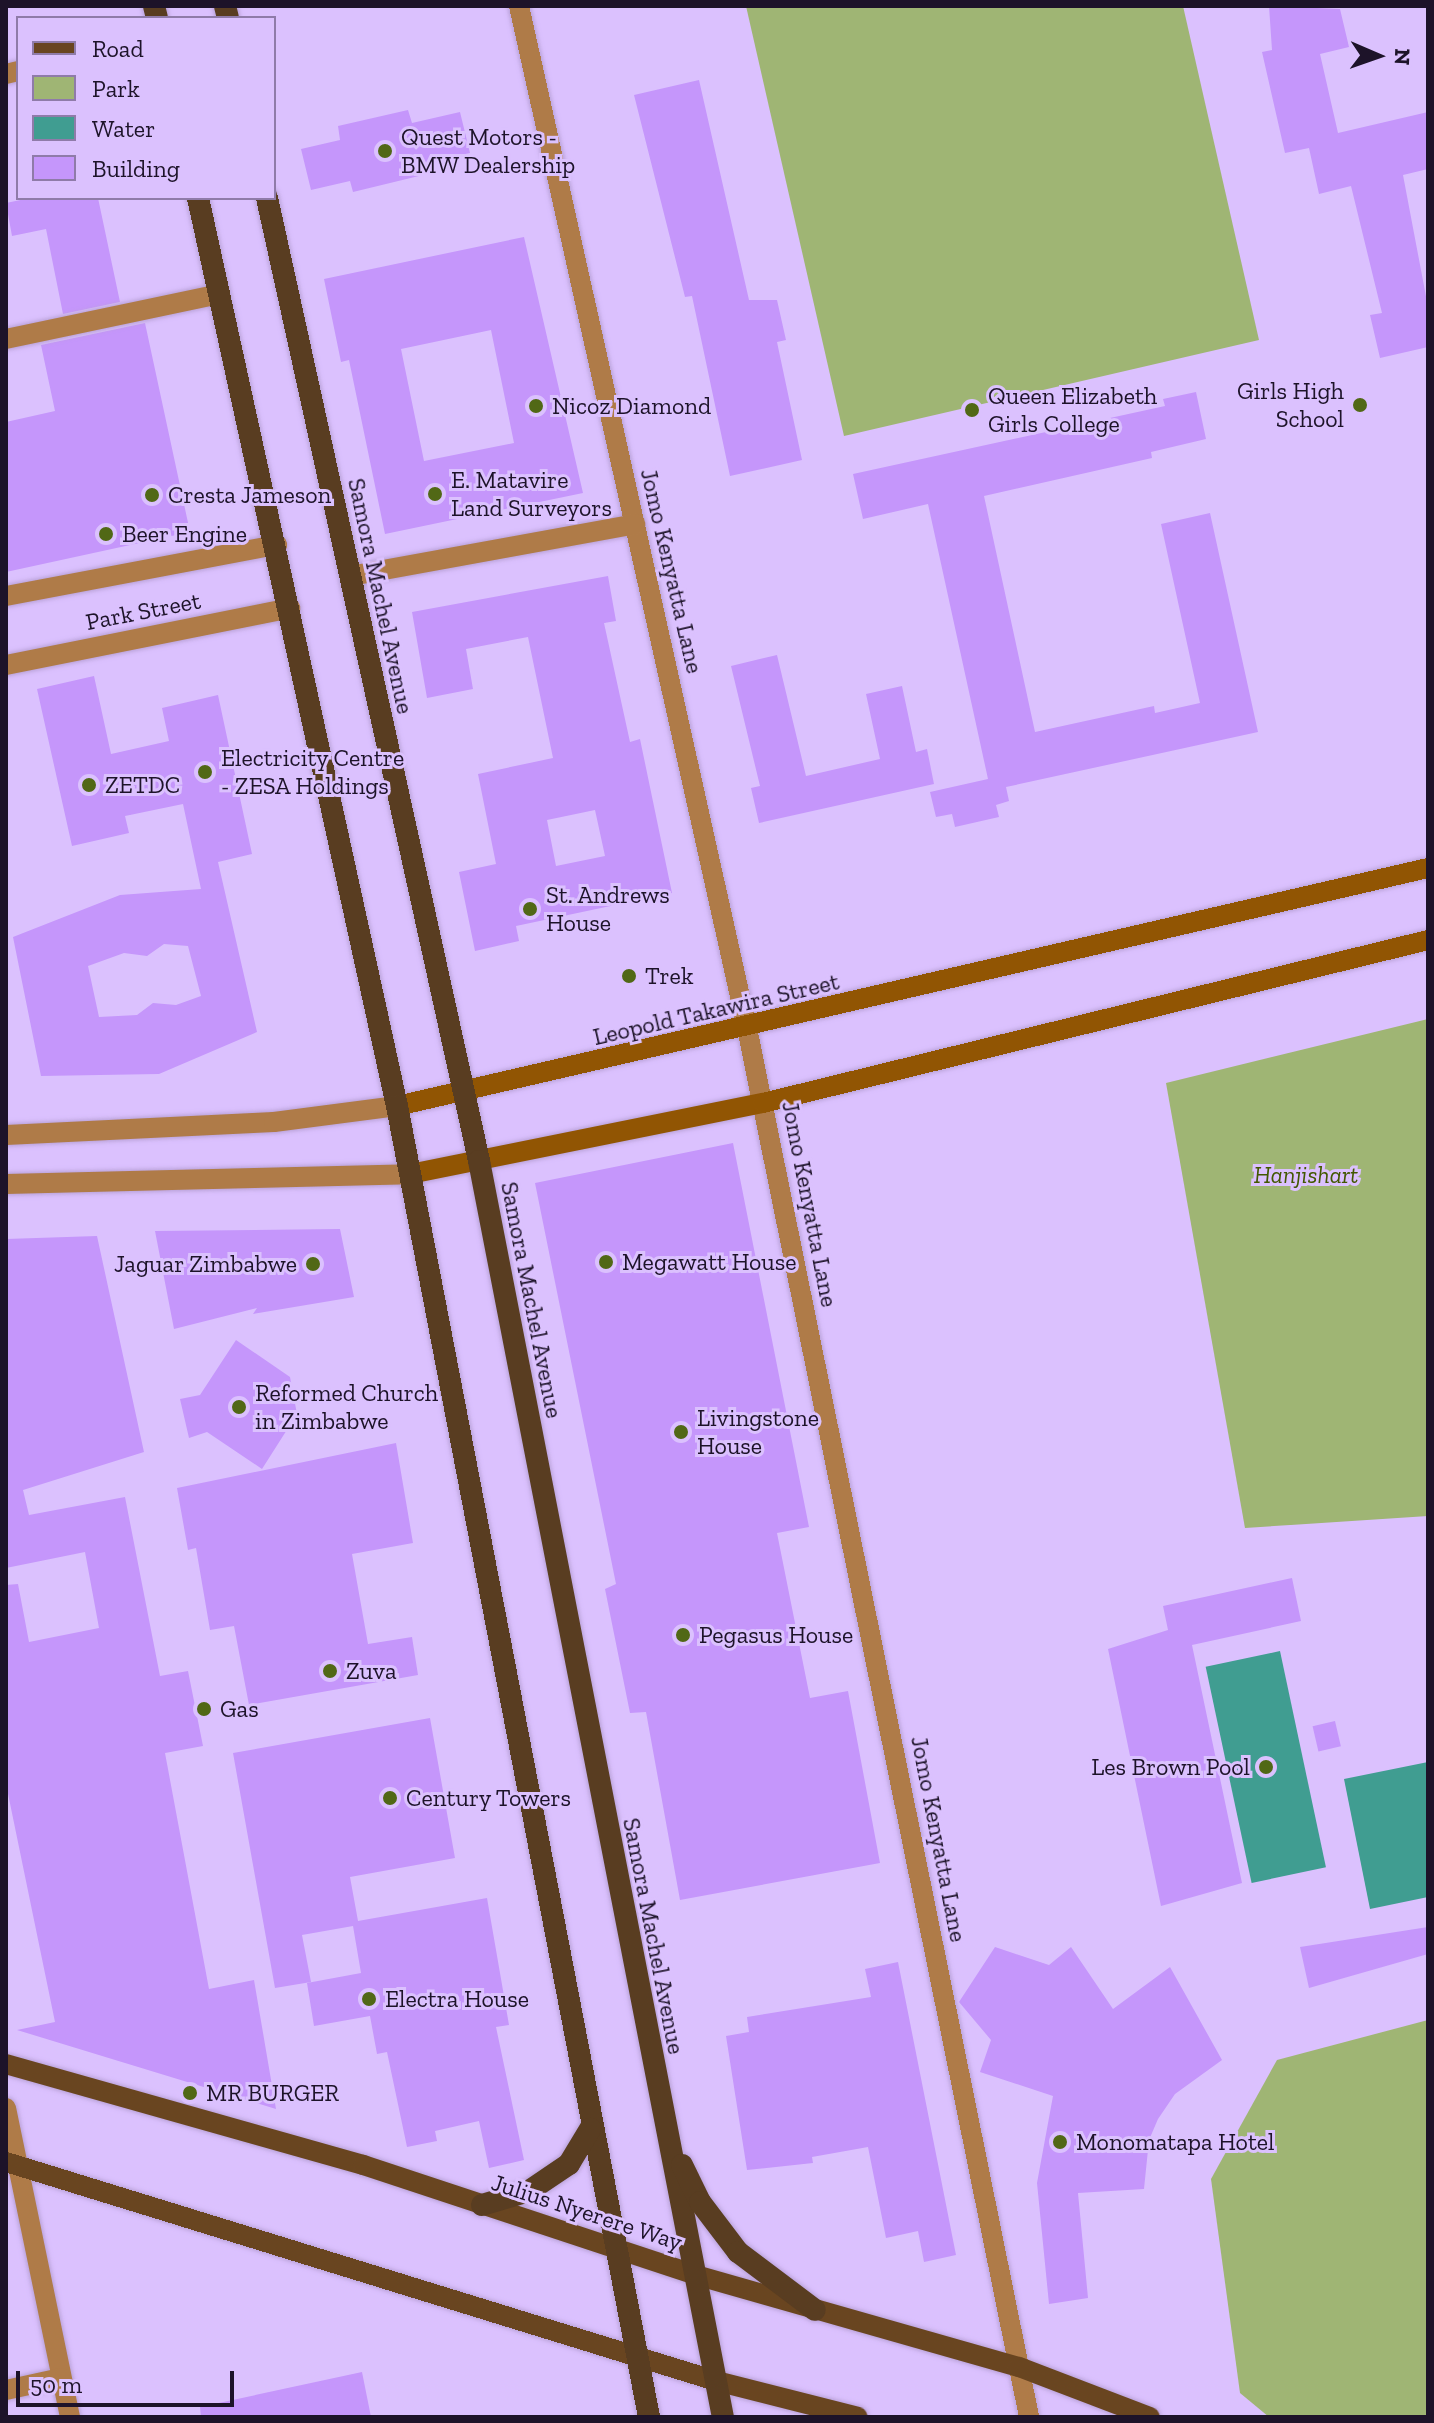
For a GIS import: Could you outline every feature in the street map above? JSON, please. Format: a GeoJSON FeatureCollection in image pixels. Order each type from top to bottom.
{"type":"FeatureCollection","features":[{"type":"Feature","properties":{"kind":"highway"},"geometry":{"type":"LineString","coordinates":[[198,200],[277,545],[397,1106],[590,2129],[649,2417]]}},
{"type":"Feature","properties":{"kind":"highway","name":"Samora Machel Avenue"},"geometry":{"type":"LineString","coordinates":[[267,200],[479,1161],[723,2417]]}},
{"type":"Feature","properties":{"kind":"highway"},"geometry":{"type":"LineString","coordinates":[[482,2205],[529,2191],[569,2164],[590,2129]]}},
{"type":"Feature","properties":{"kind":"highway"},"geometry":{"type":"LineString","coordinates":[[668,2135],[700,2202],[738,2252],[815,2310]]}},
{"type":"Feature","properties":{"kind":"main road","name":"Leopold Takawira Street"},"geometry":{"type":"LineString","coordinates":[[397,1106],[747,1028],[1428,868]]}},
{"type":"Feature","properties":{"kind":"main road"},"geometry":{"type":"LineString","coordinates":[[410,1174],[763,1103],[1428,940]]}},
{"type":"Feature","properties":{"kind":"main road","name":"Julius Nyerere Way"},"geometry":{"type":"LineString","coordinates":[[6,2064],[363,2165],[696,2275],[1019,2367],[1150,2417]]}},
{"type":"Feature","properties":{"kind":"main road"},"geometry":{"type":"LineString","coordinates":[[13,2164],[716,2381],[858,2417]]}},
{"type":"Feature","properties":{"kind":"street","name":"Jomo Kenyatta Lane"},"geometry":{"type":"LineString","coordinates":[[519,6],[763,1103],[1029,2417]]}},
{"type":"Feature","properties":{"kind":"street"},"geometry":{"type":"LineString","coordinates":[[6,339],[219,294]]}},
{"type":"Feature","properties":{"kind":"street"},"geometry":{"type":"LineString","coordinates":[[350,576],[635,524]]}},
{"type":"Feature","properties":{"kind":"street","name":"Park Street"},"geometry":{"type":"LineString","coordinates":[[6,596],[277,545]]}},
{"type":"Feature","properties":{"kind":"street","name":"Park Street"},"geometry":{"type":"LineString","coordinates":[[6,665],[290,608]]}},
{"type":"Feature","properties":{"kind":"street","name":"Leopold Takawira Street"},"geometry":{"type":"LineString","coordinates":[[6,1135],[274,1122],[397,1106]]}},
{"type":"Feature","properties":{"kind":"street"},"geometry":{"type":"LineString","coordinates":[[6,1184],[410,1174]]}},
{"type":"Feature","properties":{"kind":"street"},"geometry":{"type":"LineString","coordinates":[[6,2108],[13,2164],[70,2417]]}},
{"type":"Feature","properties":{"kind":"street"},"geometry":{"type":"LineString","coordinates":[[6,2390],[61,2378]]}},
{"type":"Feature","properties":{"kind":"green space"},"geometry":{"type":"Polygon","coordinates":[[[746,6],[1183,6],[1259,340],[844,436],[746,6]]]}},
{"type":"Feature","properties":{"kind":"green space","name":"Hanjishart"},"geometry":{"type":"Polygon","coordinates":[[[1428,1019],[1428,1516],[1245,1528],[1166,1083],[1428,1019]]]}},
{"type":"Feature","properties":{"kind":"green space"},"geometry":{"type":"Polygon","coordinates":[[[1428,2020],[1428,2417],[1269,2417],[1240,2393],[1211,2179],[1277,2060],[1428,2020]]]}},
{"type":"Feature","properties":{"kind":"water","name":"Les Brown Pool"},"geometry":{"type":"Polygon","coordinates":[[[1280,1651],[1326,1867],[1252,1883],[1206,1667],[1280,1651]]]}},
{"type":"Feature","properties":{"kind":"water"},"geometry":{"type":"Polygon","coordinates":[[[1428,1762],[1428,1897],[1370,1909],[1344,1779],[1428,1762]]]}},
{"type":"Feature","properties":{"kind":"building"},"geometry":{"type":"Polygon","coordinates":[[[1269,6],[1340,9],[1349,47],[1320,54],[1338,133],[1428,112],[1428,169],[1403,175],[1428,307],[1428,347],[1380,358],[1370,315],[1382,313],[1351,186],[1319,194],[1309,148],[1285,153],[1262,52],[1272,50],[1269,6]]]}},
{"type":"Feature","properties":{"kind":"building"},"geometry":{"type":"Polygon","coordinates":[[[699,80],[749,300],[777,300],[786,340],[777,342],[802,460],[730,476],[692,296],[685,297],[634,95],[699,80]]]}},
{"type":"Feature","properties":{"kind":"building","name":"Quest Motors - BMW Dealership"},"geometry":{"type":"Polygon","coordinates":[[[408,110],[412,123],[460,112],[470,153],[421,164],[423,175],[353,192],[350,181],[311,190],[301,149],[340,140],[338,126],[408,110]]]}},
{"type":"Feature","properties":{"kind":"building"},"geometry":{"type":"Polygon","coordinates":[[[20,200],[98,200],[120,302],[63,314],[46,229],[12,236],[6,203],[20,200]]]}},
{"type":"Feature","properties":{"kind":"building"},"geometry":{"type":"Polygon","coordinates":[[[524,237],[583,493],[385,534],[349,360],[341,362],[324,279],[524,237]],[[491,330],[401,349],[424,461],[514,443],[491,330]]]}},
{"type":"Feature","properties":{"kind":"building"},"geometry":{"type":"Polygon","coordinates":[[[145,323],[190,532],[6,572],[6,422],[55,411],[41,345],[145,323]]]}},
{"type":"Feature","properties":{"kind":"building"},"geometry":{"type":"Polygon","coordinates":[[[1196,392],[1206,439],[1151,452],[1152,458],[984,496],[1035,732],[1154,706],[1155,713],[1200,703],[1161,524],[1210,513],[1258,732],[1006,787],[1009,801],[996,805],[999,817],[955,827],[952,814],[936,817],[930,792],[988,779],[928,504],[863,519],[853,474],[1165,406],[1163,399],[1196,392]]]}},
{"type":"Feature","properties":{"kind":"building"},"geometry":{"type":"Polygon","coordinates":[[[608,576],[616,621],[604,623],[630,742],[640,739],[672,893],[516,926],[519,941],[475,951],[459,872],[496,864],[478,774],[553,758],[528,637],[466,649],[473,689],[427,698],[412,612],[608,576]],[[595,810],[547,820],[556,866],[605,856],[595,810]]]}},
{"type":"Feature","properties":{"kind":"building"},"geometry":{"type":"Polygon","coordinates":[[[777,655],[806,776],[880,759],[866,694],[902,686],[916,752],[927,749],[934,784],[759,823],[751,788],[760,786],[731,666],[777,655]]]}},
{"type":"Feature","properties":{"kind":"building"},"geometry":{"type":"Polygon","coordinates":[[[94,676],[111,754],[169,741],[162,708],[218,695],[252,854],[218,862],[257,1032],[159,1074],[41,1076],[13,937],[120,895],[201,889],[183,804],[125,816],[129,833],[72,846],[37,689],[94,676]],[[164,944],[147,956],[124,953],[88,966],[99,1017],[137,1015],[153,1003],[176,1005],[201,996],[188,946],[164,944]]]}},
{"type":"Feature","properties":{"kind":"building"},"geometry":{"type":"Polygon","coordinates":[[[733,1143],[809,1527],[777,1533],[810,1698],[848,1691],[880,1863],[680,1900],[646,1712],[630,1713],[605,1589],[616,1584],[535,1183],[733,1143]]]}},
{"type":"Feature","properties":{"kind":"building"},"geometry":{"type":"Polygon","coordinates":[[[340,1229],[354,1297],[253,1314],[257,1308],[174,1329],[155,1231],[340,1229]]]}},
{"type":"Feature","properties":{"kind":"building"},"geometry":{"type":"Polygon","coordinates":[[[97,1236],[144,1452],[23,1490],[29,1515],[125,1497],[160,1676],[188,1671],[203,1746],[165,1753],[209,1989],[254,1980],[276,2109],[17,2030],[55,2022],[6,1784],[6,1585],[18,1584],[29,1642],[99,1628],[85,1552],[6,1568],[6,1239],[97,1236]]]}},
{"type":"Feature","properties":{"kind":"building","name":"Reformed Church in Zimbabwe"},"geometry":{"type":"Polygon","coordinates":[[[236,1340],[290,1377],[297,1414],[262,1469],[207,1432],[189,1438],[180,1399],[200,1395],[236,1340]]]}},
{"type":"Feature","properties":{"kind":"building"},"geometry":{"type":"Polygon","coordinates":[[[396,1443],[413,1543],[352,1554],[368,1644],[412,1637],[418,1675],[249,1705],[234,1626],[210,1630],[196,1548],[188,1550],[177,1488],[396,1443]]]}},
{"type":"Feature","properties":{"kind":"building"},"geometry":{"type":"Polygon","coordinates":[[[1292,1578],[1301,1621],[1192,1645],[1242,1883],[1161,1906],[1108,1649],[1168,1630],[1163,1606],[1292,1578]]]}},
{"type":"Feature","properties":{"kind":"building"},"geometry":{"type":"Polygon","coordinates":[[[430,1718],[455,1858],[350,1877],[358,1921],[487,1898],[509,2025],[496,2027],[524,2160],[489,2168],[479,2121],[435,2131],[437,2141],[407,2147],[387,2052],[377,2054],[370,2016],[314,2026],[307,1983],[361,1973],[353,1926],[302,1935],[311,1982],[275,1988],[233,1753],[430,1718]]]}},
{"type":"Feature","properties":{"kind":"building"},"geometry":{"type":"Polygon","coordinates":[[[1335,1721],[1341,1746],[1318,1752],[1313,1726],[1335,1721]]]}},
{"type":"Feature","properties":{"kind":"building"},"geometry":{"type":"Polygon","coordinates":[[[1428,1927],[1428,1954],[1309,1988],[1300,1947],[1428,1927]]]}},
{"type":"Feature","properties":{"kind":"building"},"geometry":{"type":"Polygon","coordinates":[[[995,1947],[1049,1965],[1071,1947],[1113,2009],[1170,1967],[1222,2060],[1175,2094],[1158,2119],[1149,2140],[1144,2189],[1078,2193],[1088,2298],[1049,2304],[1037,2183],[1053,2096],[980,2072],[991,2040],[959,2002],[995,1947]]]}},
{"type":"Feature","properties":{"kind":"building"},"geometry":{"type":"Polygon","coordinates":[[[898,1962],[956,2255],[924,2262],[918,2231],[886,2238],[868,2147],[812,2157],[813,2163],[747,2170],[726,2036],[749,2032],[747,2017],[871,1997],[865,1969],[898,1962]]]}},
{"type":"Feature","properties":{"kind":"building"},"geometry":{"type":"Polygon","coordinates":[[[362,2372],[371,2417],[201,2417],[200,2407],[362,2372]]]}},
{"type":"Feature","properties":{"kind":"place","name":"Quest Motors - BMW Dealership"},"geometry":{"type":"Point","coordinates":[385,151]}},
{"type":"Feature","properties":{"kind":"place","name":"Girls High School"},"geometry":{"type":"Point","coordinates":[1360,405]}},
{"type":"Feature","properties":{"kind":"place","name":"Nicoz Diamond"},"geometry":{"type":"Point","coordinates":[536,406]}},
{"type":"Feature","properties":{"kind":"place","name":"Queen Elizabeth Girls College"},"geometry":{"type":"Point","coordinates":[972,410]}},
{"type":"Feature","properties":{"kind":"place","name":"E. Matavire Land Surveyors"},"geometry":{"type":"Point","coordinates":[435,494]}},
{"type":"Feature","properties":{"kind":"place","name":"Cresta Jameson"},"geometry":{"type":"Point","coordinates":[152,495]}},
{"type":"Feature","properties":{"kind":"place","name":"Beer Engine"},"geometry":{"type":"Point","coordinates":[106,534]}},
{"type":"Feature","properties":{"kind":"place","name":"Electricity Centre - ZESA Holdings"},"geometry":{"type":"Point","coordinates":[205,772]}},
{"type":"Feature","properties":{"kind":"place","name":"ZETDC"},"geometry":{"type":"Point","coordinates":[89,785]}},
{"type":"Feature","properties":{"kind":"place","name":"St. Andrews House"},"geometry":{"type":"Point","coordinates":[530,909]}},
{"type":"Feature","properties":{"kind":"place","name":"Trek"},"geometry":{"type":"Point","coordinates":[629,976]}},
{"type":"Feature","properties":{"kind":"place","name":"Megawatt House"},"geometry":{"type":"Point","coordinates":[606,1262]}},
{"type":"Feature","properties":{"kind":"place","name":"Jaguar Zimbabwe"},"geometry":{"type":"Point","coordinates":[313,1264]}},
{"type":"Feature","properties":{"kind":"place","name":"Reformed Church in Zimbabwe"},"geometry":{"type":"Point","coordinates":[239,1407]}},
{"type":"Feature","properties":{"kind":"place","name":"Livingstone House"},"geometry":{"type":"Point","coordinates":[681,1432]}},
{"type":"Feature","properties":{"kind":"place","name":"Pegasus House"},"geometry":{"type":"Point","coordinates":[683,1635]}},
{"type":"Feature","properties":{"kind":"place","name":"Zuva"},"geometry":{"type":"Point","coordinates":[330,1671]}},
{"type":"Feature","properties":{"kind":"place","name":"Gas"},"geometry":{"type":"Point","coordinates":[204,1709]}},
{"type":"Feature","properties":{"kind":"place","name":"Les Brown Pool"},"geometry":{"type":"Point","coordinates":[1266,1767]}},
{"type":"Feature","properties":{"kind":"place","name":"Century Towers"},"geometry":{"type":"Point","coordinates":[390,1798]}},
{"type":"Feature","properties":{"kind":"place","name":"Electra House"},"geometry":{"type":"Point","coordinates":[369,1999]}},
{"type":"Feature","properties":{"kind":"place","name":"MR BURGER"},"geometry":{"type":"Point","coordinates":[190,2093]}},
{"type":"Feature","properties":{"kind":"place","name":"Monomatapa Hotel"},"geometry":{"type":"Point","coordinates":[1060,2142]}}]}
